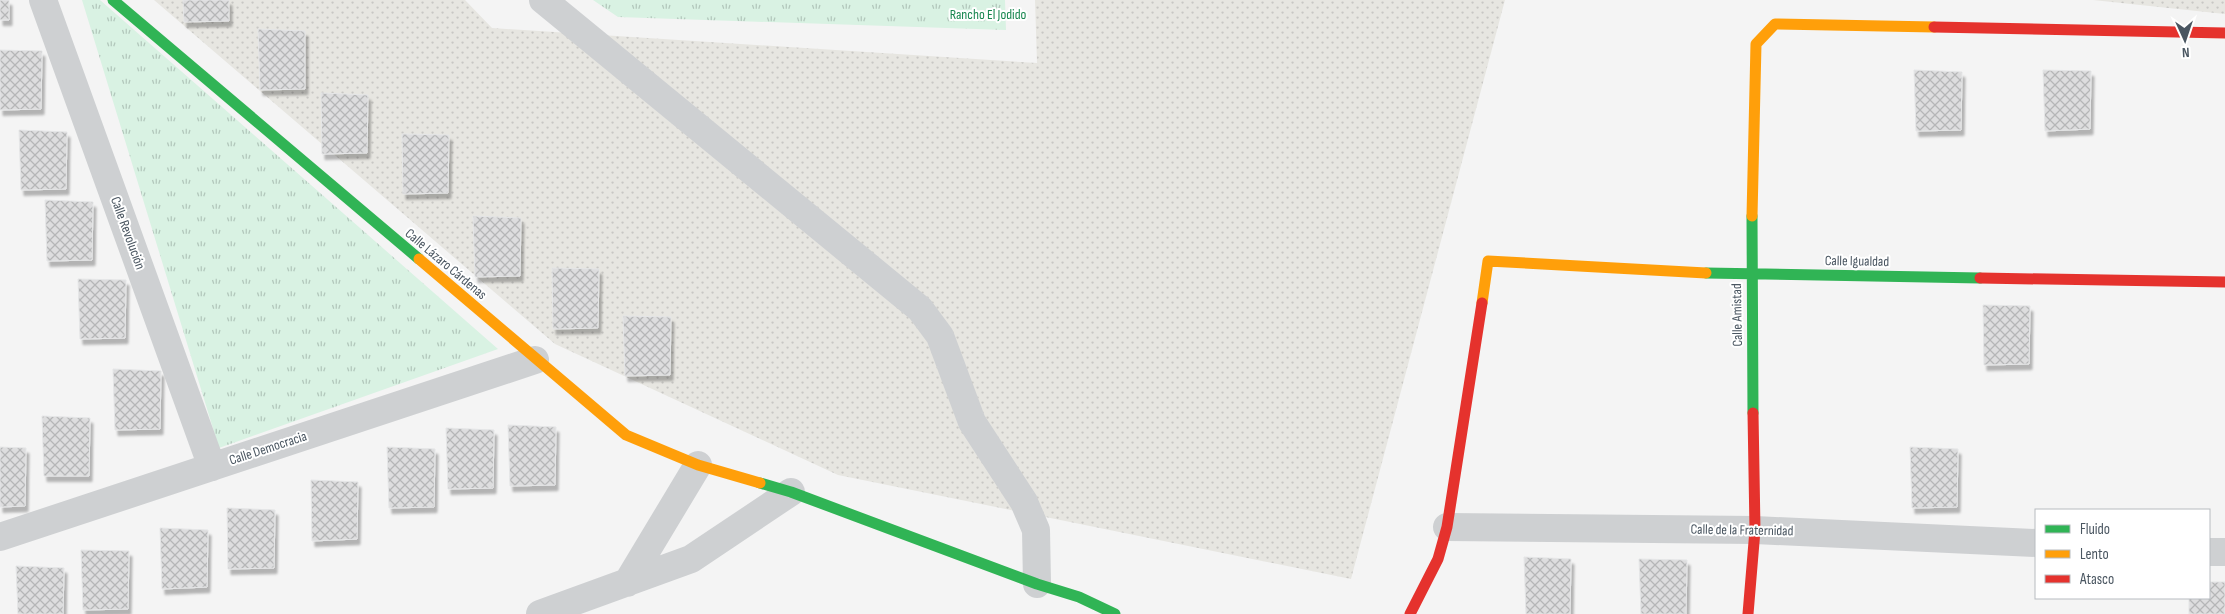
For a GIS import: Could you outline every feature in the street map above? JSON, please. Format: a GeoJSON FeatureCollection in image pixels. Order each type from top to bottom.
{"type":"FeatureCollection","features":[{"type":"Feature","properties":{"kind":"street","name":"Calle Revolución"},"geometry":{"type":"LineString","coordinates":[[44,0],[212,467]]}},
{"type":"Feature","properties":{"kind":"street","name":"Calle Lázaro Cárdenas"},"geometry":{"type":"LineString","coordinates":[[113,0],[535,360],[626,435],[698,465],[792,492],[1037,584],[1079,597],[1115,614]]}},
{"type":"Feature","properties":{"kind":"street"},"geometry":{"type":"LineString","coordinates":[[543,0],[920,309],[940,336],[972,422],[1024,502],[1036,530],[1037,584]]}},
{"type":"Feature","properties":{"kind":"street","name":"Calle Amistad"},"geometry":{"type":"LineString","coordinates":[[1748,614],[1755,530],[1751,274],[1756,44],[1775,24],[2225,33]]}},
{"type":"Feature","properties":{"kind":"street","name":"Calle Igualdad"},"geometry":{"type":"LineString","coordinates":[[1447,527],[1488,261],[1751,274],[2225,282]]}},
{"type":"Feature","properties":{"kind":"street","name":"Calle Democracia"},"geometry":{"type":"LineString","coordinates":[[0,537],[535,360]]}},
{"type":"Feature","properties":{"kind":"street"},"geometry":{"type":"LineString","coordinates":[[627,583],[698,465]]}},
{"type":"Feature","properties":{"kind":"street"},"geometry":{"type":"LineString","coordinates":[[540,614],[691,559],[792,492]]}},
{"type":"Feature","properties":{"kind":"street"},"geometry":{"type":"LineString","coordinates":[[1410,614],[1438,559],[1447,527]]}},
{"type":"Feature","properties":{"kind":"street","name":"Calle de la Fraternidad"},"geometry":{"type":"LineString","coordinates":[[1447,527],[1755,530],[2035,543]]}},
{"type":"Feature","properties":{"kind":"street"},"geometry":{"type":"LineString","coordinates":[[2210,552],[2225,552]]}},
{"type":"Feature","properties":{"kind":"sand"},"geometry":{"type":"Polygon","coordinates":[[[154,0],[465,0],[492,28],[1037,63],[1035,0],[1505,0],[1351,579],[838,475],[555,344],[154,0]]]}},
{"type":"Feature","properties":{"kind":"sand"},"geometry":{"type":"Polygon","coordinates":[[[2093,0],[2225,0],[2225,14],[2093,0]]]}},
{"type":"Feature","properties":{"kind":"green space"},"geometry":{"type":"Polygon","coordinates":[[[82,0],[100,0],[498,349],[219,448],[82,0]]]}},
{"type":"Feature","properties":{"kind":"green space","name":"Rancho El Jodido"},"geometry":{"type":"Polygon","coordinates":[[[593,0],[1005,0],[1006,30],[618,17],[593,0]]]}},
{"type":"Feature","properties":{"kind":"building"},"geometry":{"type":"Polygon","coordinates":[[[0,0],[9,0],[9,20],[0,20],[0,0]]]}},
{"type":"Feature","properties":{"kind":"building"},"geometry":{"type":"Polygon","coordinates":[[[183,0],[229,0],[229,21],[184,22],[183,0]]]}},
{"type":"Feature","properties":{"kind":"building"},"geometry":{"type":"Polygon","coordinates":[[[258,29],[305,31],[305,89],[260,90],[258,29]]]}},
{"type":"Feature","properties":{"kind":"building"},"geometry":{"type":"Polygon","coordinates":[[[0,50],[42,51],[41,109],[0,110],[0,50]]]}},
{"type":"Feature","properties":{"kind":"building"},"geometry":{"type":"Polygon","coordinates":[[[1914,70],[1962,72],[1961,130],[1916,131],[1914,70]]]}},
{"type":"Feature","properties":{"kind":"building"},"geometry":{"type":"Polygon","coordinates":[[[2043,70],[2091,71],[2090,129],[2045,131],[2043,70]]]}},
{"type":"Feature","properties":{"kind":"building"},"geometry":{"type":"Polygon","coordinates":[[[321,93],[368,95],[367,153],[322,154],[321,93]]]}},
{"type":"Feature","properties":{"kind":"building"},"geometry":{"type":"Polygon","coordinates":[[[19,130],[67,132],[66,189],[21,190],[19,130]]]}},
{"type":"Feature","properties":{"kind":"building"},"geometry":{"type":"Polygon","coordinates":[[[402,134],[449,135],[448,193],[403,194],[402,134]]]}},
{"type":"Feature","properties":{"kind":"building"},"geometry":{"type":"Polygon","coordinates":[[[45,200],[93,202],[92,260],[47,261],[45,200]]]}},
{"type":"Feature","properties":{"kind":"building"},"geometry":{"type":"Polygon","coordinates":[[[473,216],[521,218],[520,276],[475,277],[473,216]]]}},
{"type":"Feature","properties":{"kind":"building"},"geometry":{"type":"Polygon","coordinates":[[[552,268],[599,269],[598,328],[553,329],[552,268]]]}},
{"type":"Feature","properties":{"kind":"building"},"geometry":{"type":"Polygon","coordinates":[[[78,279],[126,280],[125,338],[80,339],[78,279]]]}},
{"type":"Feature","properties":{"kind":"building"},"geometry":{"type":"Polygon","coordinates":[[[1983,305],[2030,306],[2029,364],[1984,365],[1983,305]]]}},
{"type":"Feature","properties":{"kind":"building"},"geometry":{"type":"Polygon","coordinates":[[[623,316],[671,317],[670,375],[625,376],[623,316]]]}},
{"type":"Feature","properties":{"kind":"building"},"geometry":{"type":"Polygon","coordinates":[[[113,369],[161,371],[160,429],[115,430],[113,369]]]}},
{"type":"Feature","properties":{"kind":"building"},"geometry":{"type":"Polygon","coordinates":[[[42,416],[90,418],[89,476],[44,476],[42,416]]]}},
{"type":"Feature","properties":{"kind":"building"},"geometry":{"type":"Polygon","coordinates":[[[508,425],[556,427],[555,485],[510,486],[508,425]]]}},
{"type":"Feature","properties":{"kind":"building"},"geometry":{"type":"Polygon","coordinates":[[[446,428],[494,430],[493,488],[448,489],[446,428]]]}},
{"type":"Feature","properties":{"kind":"building"},"geometry":{"type":"Polygon","coordinates":[[[0,447],[26,448],[25,506],[0,507],[0,447]]]}},
{"type":"Feature","properties":{"kind":"building"},"geometry":{"type":"Polygon","coordinates":[[[387,447],[435,449],[434,507],[389,508],[387,447]]]}},
{"type":"Feature","properties":{"kind":"building"},"geometry":{"type":"Polygon","coordinates":[[[1910,447],[1958,449],[1957,507],[1912,508],[1910,447]]]}},
{"type":"Feature","properties":{"kind":"building"},"geometry":{"type":"Polygon","coordinates":[[[311,480],[358,482],[357,539],[312,541],[311,480]]]}},
{"type":"Feature","properties":{"kind":"building"},"geometry":{"type":"Polygon","coordinates":[[[227,508],[275,510],[274,568],[228,569],[227,508]]]}},
{"type":"Feature","properties":{"kind":"building"},"geometry":{"type":"Polygon","coordinates":[[[160,528],[208,530],[207,587],[162,589],[160,528]]]}},
{"type":"Feature","properties":{"kind":"building"},"geometry":{"type":"Polygon","coordinates":[[[81,550],[129,551],[128,609],[83,610],[81,550]]]}},
{"type":"Feature","properties":{"kind":"building"},"geometry":{"type":"Polygon","coordinates":[[[1524,557],[1571,559],[1570,614],[1526,614],[1524,557]]]}},
{"type":"Feature","properties":{"kind":"building"},"geometry":{"type":"Polygon","coordinates":[[[1639,559],[1687,560],[1686,614],[1641,614],[1639,559]]]}},
{"type":"Feature","properties":{"kind":"building"},"geometry":{"type":"Polygon","coordinates":[[[16,566],[64,568],[63,614],[18,614],[16,566]]]}},
{"type":"Feature","properties":{"kind":"building"},"geometry":{"type":"Polygon","coordinates":[[[2210,582],[2225,582],[2225,614],[2189,614],[2189,599],[2210,599],[2210,582]]]}},
{"type":"Feature","properties":{"kind":"traffic: fast"},"geometry":{"type":"LineString","coordinates":[[113,0],[419,259]]}},
{"type":"Feature","properties":{"kind":"traffic: fast"},"geometry":{"type":"LineString","coordinates":[[1752,216],[1753,413]]}},
{"type":"Feature","properties":{"kind":"traffic: fast"},"geometry":{"type":"LineString","coordinates":[[1706,273],[1980,278]]}},
{"type":"Feature","properties":{"kind":"traffic: fast"},"geometry":{"type":"LineString","coordinates":[[760,483],[791,492],[1037,584],[1079,597],[1115,614]]}},
{"type":"Feature","properties":{"kind":"traffic: slow"},"geometry":{"type":"LineString","coordinates":[[1752,216],[1756,44],[1775,24],[1934,27]]}},
{"type":"Feature","properties":{"kind":"traffic: slow"},"geometry":{"type":"LineString","coordinates":[[419,259],[626,435],[698,465],[760,483]]}},
{"type":"Feature","properties":{"kind":"traffic: slow"},"geometry":{"type":"LineString","coordinates":[[1482,303],[1488,261],[1706,273]]}},
{"type":"Feature","properties":{"kind":"traffic: jam"},"geometry":{"type":"LineString","coordinates":[[1934,27],[2225,33]]}},
{"type":"Feature","properties":{"kind":"traffic: jam"},"geometry":{"type":"LineString","coordinates":[[1980,278],[2225,282]]}},
{"type":"Feature","properties":{"kind":"traffic: jam"},"geometry":{"type":"LineString","coordinates":[[1410,614],[1438,559],[1447,527],[1482,303]]}},
{"type":"Feature","properties":{"kind":"traffic: jam"},"geometry":{"type":"LineString","coordinates":[[1748,614],[1755,530],[1753,413]]}}]}
